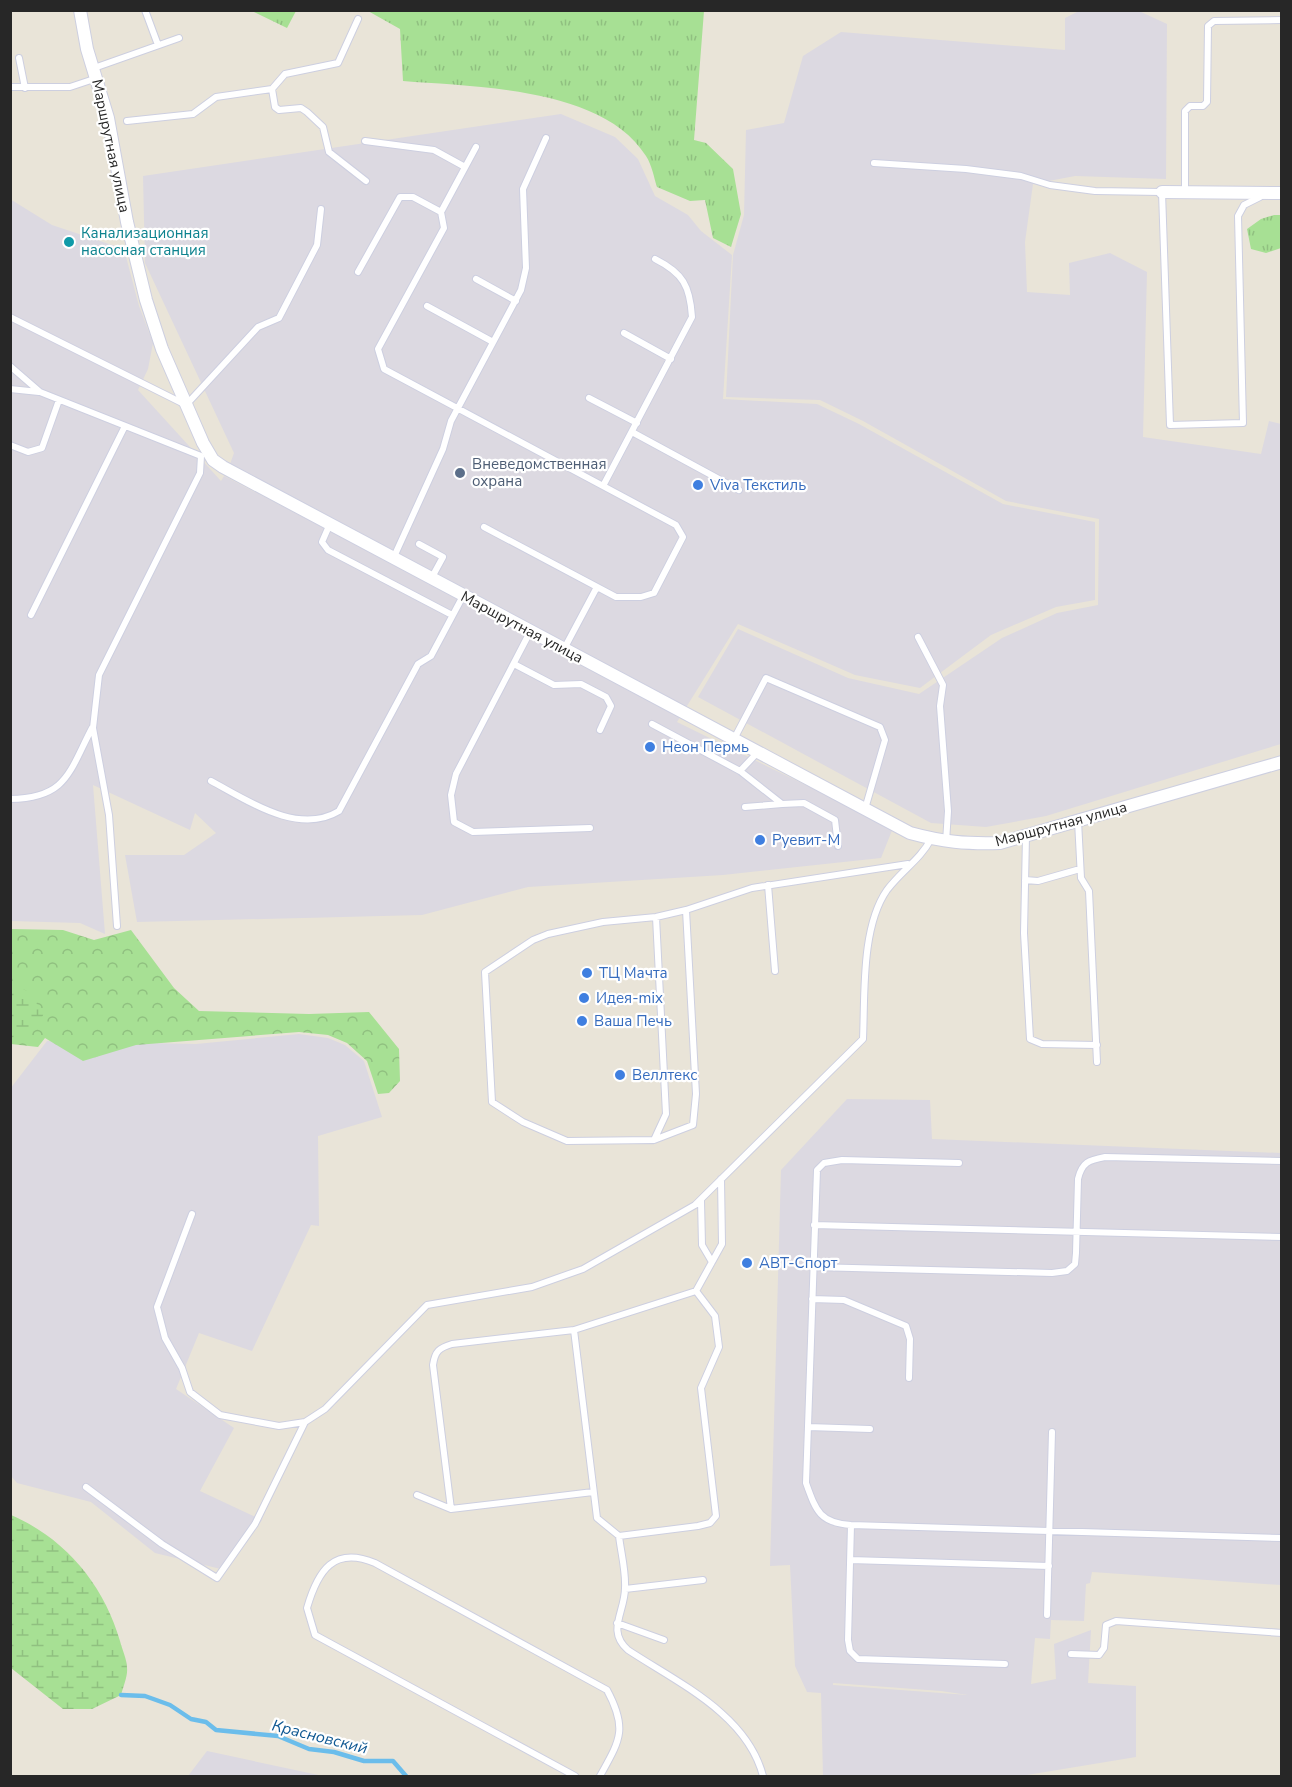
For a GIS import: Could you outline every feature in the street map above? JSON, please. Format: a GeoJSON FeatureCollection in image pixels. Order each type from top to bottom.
{"type":"FeatureCollection","features":[{"type":"Feature","properties":{"kind":"street","name":"Маршрутная улица"},"geometry":{"type":"LineString","coordinates":[[80,10],[108,118],[127,222],[146,300],[162,349],[204,454],[223,467],[329,526],[910,833],[931,839],[960,845],[1000,843],[1281,762]]}},
{"type":"Feature","properties":{"kind":"street"},"geometry":{"type":"LineString","coordinates":[[1162,192],[1277,193]]}},
{"type":"Feature","properties":{"kind":"lane"},"geometry":{"type":"LineString","coordinates":[[145,10],[158,45]]}},
{"type":"Feature","properties":{"kind":"lane"},"geometry":{"type":"LineString","coordinates":[[127,121],[193,114],[216,97],[272,89],[285,74],[338,63],[358,20]]}},
{"type":"Feature","properties":{"kind":"lane"},"geometry":{"type":"LineString","coordinates":[[1185,192],[1185,111],[1190,106],[1203,106],[1207,102],[1208,26],[1214,21],[1281,21]]}},
{"type":"Feature","properties":{"kind":"lane"},"geometry":{"type":"LineString","coordinates":[[10,87],[70,87],[95,73],[179,38]]}},
{"type":"Feature","properties":{"kind":"lane"},"geometry":{"type":"LineString","coordinates":[[19,58],[25,88]]}},
{"type":"Feature","properties":{"kind":"lane"},"geometry":{"type":"LineString","coordinates":[[272,89],[275,107],[279,110],[301,108],[307,112],[323,127],[329,152],[366,181]]}},
{"type":"Feature","properties":{"kind":"lane"},"geometry":{"type":"LineString","coordinates":[[393,559],[443,449],[458,408],[525,279],[523,189],[546,138]]}},
{"type":"Feature","properties":{"kind":"lane"},"geometry":{"type":"LineString","coordinates":[[365,141],[434,150],[465,166]]}},
{"type":"Feature","properties":{"kind":"lane"},"geometry":{"type":"LineString","coordinates":[[476,147],[441,212],[444,228],[378,349],[384,369],[676,525],[683,537],[654,593],[641,597],[616,597],[484,527]]}},
{"type":"Feature","properties":{"kind":"lane"},"geometry":{"type":"LineString","coordinates":[[874,163],[966,169],[1021,176],[1050,185],[1095,191],[1162,192],[1170,425],[1243,423],[1238,216],[1244,205],[1277,193]]}},
{"type":"Feature","properties":{"kind":"lane"},"geometry":{"type":"LineString","coordinates":[[358,272],[400,197],[413,197],[441,212]]}},
{"type":"Feature","properties":{"kind":"lane"},"geometry":{"type":"LineString","coordinates":[[10,317],[186,405],[258,327],[279,318],[317,245],[321,209]]}},
{"type":"Feature","properties":{"kind":"lane"},"geometry":{"type":"LineString","coordinates":[[603,486],[692,317],[691,304],[680,273],[656,259]]}},
{"type":"Feature","properties":{"kind":"lane"},"geometry":{"type":"LineString","coordinates":[[476,279],[516,300]]}},
{"type":"Feature","properties":{"kind":"lane"},"geometry":{"type":"LineString","coordinates":[[427,306],[494,342]]}},
{"type":"Feature","properties":{"kind":"lane"},"geometry":{"type":"LineString","coordinates":[[624,333],[671,359]]}},
{"type":"Feature","properties":{"kind":"lane"},"geometry":{"type":"LineString","coordinates":[[10,366],[40,392]]}},
{"type":"Feature","properties":{"kind":"lane"},"geometry":{"type":"LineString","coordinates":[[10,389],[40,392],[204,454],[200,473],[99,675],[93,728],[110,815],[117,926]]}},
{"type":"Feature","properties":{"kind":"lane"},"geometry":{"type":"LineString","coordinates":[[589,398],[637,423]]}},
{"type":"Feature","properties":{"kind":"lane"},"geometry":{"type":"LineString","coordinates":[[10,445],[28,452],[42,448],[59,400]]}},
{"type":"Feature","properties":{"kind":"lane"},"geometry":{"type":"LineString","coordinates":[[32,615],[125,426]]}},
{"type":"Feature","properties":{"kind":"lane"},"geometry":{"type":"LineString","coordinates":[[632,432],[740,490]]}},
{"type":"Feature","properties":{"kind":"lane"},"geometry":{"type":"LineString","coordinates":[[329,526],[322,542],[328,550],[452,615]]}},
{"type":"Feature","properties":{"kind":"lane"},"geometry":{"type":"LineString","coordinates":[[419,544],[443,557],[431,579]]}},
{"type":"Feature","properties":{"kind":"lane"},"geometry":{"type":"LineString","coordinates":[[564,649],[597,587]]}},
{"type":"Feature","properties":{"kind":"lane"},"geometry":{"type":"LineString","coordinates":[[211,781],[285,818],[322,817],[339,811],[418,664],[431,656],[463,596]]}},
{"type":"Feature","properties":{"kind":"lane"},"geometry":{"type":"LineString","coordinates":[[530,632],[456,774],[451,795],[454,822],[473,832],[590,828]]}},
{"type":"Feature","properties":{"kind":"lane"},"geometry":{"type":"LineString","coordinates":[[918,637],[944,685],[940,706],[948,811],[946,842]]}},
{"type":"Feature","properties":{"kind":"lane"},"geometry":{"type":"LineString","coordinates":[[514,663],[554,685],[581,684],[606,697],[611,706],[600,730]]}},
{"type":"Feature","properties":{"kind":"lane"},"geometry":{"type":"LineString","coordinates":[[734,739],[766,678],[880,727],[885,740],[865,809]]}},
{"type":"Feature","properties":{"kind":"lane"},"geometry":{"type":"LineString","coordinates":[[652,724],[740,771],[782,804]]}},
{"type":"Feature","properties":{"kind":"lane"},"geometry":{"type":"LineString","coordinates":[[10,799],[49,794],[64,781],[93,728]]}},
{"type":"Feature","properties":{"kind":"lane"},"geometry":{"type":"LineString","coordinates":[[740,771],[758,752]]}},
{"type":"Feature","properties":{"kind":"lane"},"geometry":{"type":"LineString","coordinates":[[745,807],[804,803],[835,820],[838,846]]}},
{"type":"Feature","properties":{"kind":"lane"},"geometry":{"type":"LineString","coordinates":[[1078,820],[1081,878],[1089,891],[1097,1062]]}},
{"type":"Feature","properties":{"kind":"lane"},"geometry":{"type":"LineString","coordinates":[[1026,835],[1024,933],[1030,1039],[1042,1044],[1097,1045]]}},
{"type":"Feature","properties":{"kind":"lane"},"geometry":{"type":"LineString","coordinates":[[686,910],[696,1094],[693,1125],[654,1140],[567,1141],[523,1122],[492,1102],[485,972],[533,939],[603,922],[686,910],[752,888],[908,864],[922,857],[931,839]]}},
{"type":"Feature","properties":{"kind":"lane"},"geometry":{"type":"LineString","coordinates":[[192,1214],[157,1306],[165,1338],[182,1368],[190,1392],[220,1415],[279,1426],[305,1422],[325,1409],[427,1305],[532,1287],[583,1269],[695,1205],[863,1039],[872,923],[880,902],[908,864]]}},
{"type":"Feature","properties":{"kind":"lane"},"geometry":{"type":"LineString","coordinates":[[1025,880],[1038,880],[1080,868]]}},
{"type":"Feature","properties":{"kind":"lane"},"geometry":{"type":"LineString","coordinates":[[768,885],[775,971]]}},
{"type":"Feature","properties":{"kind":"lane"},"geometry":{"type":"LineString","coordinates":[[654,1140],[666,1114],[656,916]]}},
{"type":"Feature","properties":{"kind":"lane"},"geometry":{"type":"LineString","coordinates":[[813,1267],[1052,1273],[1067,1271],[1075,1264],[1078,1179],[1081,1167],[1088,1160],[1105,1157],[1281,1161]]}},
{"type":"Feature","properties":{"kind":"lane"},"geometry":{"type":"LineString","coordinates":[[959,1163],[842,1160],[824,1163],[817,1170],[807,1484],[814,1506],[821,1516],[834,1524],[851,1525],[1281,1538]]}},
{"type":"Feature","properties":{"kind":"lane"},"geometry":{"type":"LineString","coordinates":[[451,1509],[434,1355],[440,1348],[452,1344],[574,1330],[696,1290],[722,1244],[721,1179]]}},
{"type":"Feature","properties":{"kind":"lane"},"geometry":{"type":"LineString","coordinates":[[701,1199],[702,1245],[712,1263]]}},
{"type":"Feature","properties":{"kind":"lane"},"geometry":{"type":"LineString","coordinates":[[814,1225],[1281,1237]]}},
{"type":"Feature","properties":{"kind":"lane"},"geometry":{"type":"LineString","coordinates":[[619,1536],[698,1526],[710,1523],[716,1515],[701,1388],[719,1347],[715,1316],[696,1290]]}},
{"type":"Feature","properties":{"kind":"lane"},"geometry":{"type":"LineString","coordinates":[[812,1299],[843,1300],[906,1326],[910,1339],[909,1378]]}},
{"type":"Feature","properties":{"kind":"lane"},"geometry":{"type":"LineString","coordinates":[[574,1330],[597,1518],[619,1536],[625,1589],[616,1634],[628,1650],[708,1702],[742,1732],[760,1764],[763,1776]]}},
{"type":"Feature","properties":{"kind":"lane"},"geometry":{"type":"LineString","coordinates":[[86,1487],[162,1544],[217,1578],[255,1524],[305,1422]]}},
{"type":"Feature","properties":{"kind":"lane"},"geometry":{"type":"LineString","coordinates":[[808,1427],[870,1429]]}},
{"type":"Feature","properties":{"kind":"lane"},"geometry":{"type":"LineString","coordinates":[[1047,1615],[1052,1432]]}},
{"type":"Feature","properties":{"kind":"lane"},"geometry":{"type":"LineString","coordinates":[[417,1495],[451,1509],[593,1492]]}},
{"type":"Feature","properties":{"kind":"lane"},"geometry":{"type":"LineString","coordinates":[[851,1525],[848,1640],[850,1651],[858,1659],[1005,1664]]}},
{"type":"Feature","properties":{"kind":"lane"},"geometry":{"type":"LineString","coordinates":[[575,1776],[315,1635],[307,1608],[327,1566],[333,1560],[344,1557],[365,1559],[375,1563],[607,1690],[620,1730],[617,1745],[600,1776]]}},
{"type":"Feature","properties":{"kind":"lane"},"geometry":{"type":"LineString","coordinates":[[850,1560],[1048,1566]]}},
{"type":"Feature","properties":{"kind":"lane"},"geometry":{"type":"LineString","coordinates":[[625,1589],[703,1580]]}},
{"type":"Feature","properties":{"kind":"lane"},"geometry":{"type":"LineString","coordinates":[[1071,1654],[1099,1655],[1104,1648],[1106,1625],[1116,1621],[1281,1633]]}},
{"type":"Feature","properties":{"kind":"lane"},"geometry":{"type":"LineString","coordinates":[[617,1623],[664,1640]]}},
{"type":"Feature","properties":{"kind":"shaded area"},"geometry":{"type":"Polygon","coordinates":[[[1079,11],[1139,11],[1167,24],[1166,179],[1075,176],[1033,184],[1025,242],[1027,292],[1070,295],[1069,263],[1110,253],[1147,272],[1143,437],[1261,454],[1269,421],[1281,424],[1281,744],[1046,816],[986,827],[931,823],[698,697],[738,629],[848,678],[919,694],[1002,638],[1057,613],[1098,605],[1099,519],[1006,501],[863,421],[820,400],[726,397],[733,255],[744,215],[746,130],[784,123],[803,56],[841,32],[1065,50],[1065,18],[1079,11]]]}},
{"type":"Feature","properties":{"kind":"shaded area"},"geometry":{"type":"Polygon","coordinates":[[[561,114],[615,137],[638,159],[655,196],[688,215],[701,231],[732,255],[723,399],[817,404],[859,424],[1003,504],[1095,522],[1095,600],[1056,607],[991,635],[920,688],[855,675],[738,624],[677,722],[893,828],[881,858],[723,875],[528,887],[422,915],[137,922],[125,855],[184,855],[216,833],[195,813],[190,830],[93,785],[105,934],[80,923],[11,921],[10,199],[52,225],[124,249],[139,306],[153,343],[148,369],[138,390],[221,481],[224,476],[478,608],[229,467],[234,453],[145,263],[143,176],[561,114]]]}},
{"type":"Feature","properties":{"kind":"shaded area"},"geometry":{"type":"Polygon","coordinates":[[[299,1034],[328,1038],[345,1045],[364,1061],[382,1117],[318,1136],[319,1226],[311,1225],[252,1351],[199,1333],[176,1389],[234,1428],[200,1491],[262,1520],[225,1570],[155,1553],[91,1502],[17,1483],[11,1476],[10,1089],[47,1041],[196,1044],[299,1034]]]}},
{"type":"Feature","properties":{"kind":"shaded area"},"geometry":{"type":"Polygon","coordinates":[[[847,1099],[930,1100],[932,1139],[1281,1153],[1281,1585],[1092,1572],[1090,1583],[1086,1584],[1084,1621],[1051,1620],[1050,1639],[1035,1638],[1031,1684],[1056,1679],[1054,1644],[1091,1630],[1088,1683],[1136,1686],[1136,1757],[1021,1776],[823,1776],[821,1693],[807,1692],[795,1666],[790,1565],[770,1566],[781,1170],[847,1099]],[[833,1683],[833,1685],[968,1695],[833,1683]]]}},
{"type":"Feature","properties":{"kind":"shaded area"},"geometry":{"type":"Polygon","coordinates":[[[207,1751],[323,1776],[188,1776],[207,1751]]]}},
{"type":"Feature","properties":{"kind":"green space"},"geometry":{"type":"Polygon","coordinates":[[[252,11],[296,11],[287,28],[252,11]]]}},
{"type":"Feature","properties":{"kind":"green space"},"geometry":{"type":"Polygon","coordinates":[[[368,11],[704,11],[694,140],[706,143],[733,169],[741,214],[731,247],[713,238],[705,200],[690,201],[657,187],[646,156],[626,133],[600,116],[536,95],[501,89],[403,81],[400,29],[368,11]]]}},
{"type":"Feature","properties":{"kind":"green space"},"geometry":{"type":"Polygon","coordinates":[[[1281,215],[1281,248],[1266,253],[1251,249],[1247,229],[1261,219],[1281,215]]]}},
{"type":"Feature","properties":{"kind":"green space"},"geometry":{"type":"Polygon","coordinates":[[[11,929],[63,930],[94,940],[131,930],[174,988],[199,1011],[309,1014],[369,1012],[399,1049],[400,1081],[389,1093],[378,1094],[367,1061],[347,1043],[328,1035],[299,1032],[136,1045],[83,1061],[45,1038],[38,1047],[11,1044],[11,929]]]}},
{"type":"Feature","properties":{"kind":"green space"},"geometry":{"type":"Polygon","coordinates":[[[10,982],[27,991],[44,1013],[31,1030],[11,1038],[10,982]]]}},
{"type":"Feature","properties":{"kind":"green space"},"geometry":{"type":"Polygon","coordinates":[[[11,1515],[31,1525],[65,1550],[93,1583],[104,1601],[113,1620],[127,1665],[121,1695],[92,1709],[63,1709],[11,1668],[11,1515]]]}},
{"type":"Feature","properties":{"kind":"waterway","name":"Красновский"},"geometry":{"type":"LineString","coordinates":[[121,1695],[145,1696],[170,1705],[191,1719],[206,1722],[216,1730],[278,1736],[309,1749],[334,1752],[364,1761],[393,1761],[406,1776]]}},
{"type":"Feature","properties":{"kind":"place","name":"Канализационная насосная станция"},"geometry":{"type":"Point","coordinates":[69,242]}},
{"type":"Feature","properties":{"kind":"place","name":"Вневедомственная охрана"},"geometry":{"type":"Point","coordinates":[460,473]}},
{"type":"Feature","properties":{"kind":"place","name":"Viva Текстиль"},"geometry":{"type":"Point","coordinates":[698,485]}},
{"type":"Feature","properties":{"kind":"place","name":"Неон Пермь"},"geometry":{"type":"Point","coordinates":[650,747]}},
{"type":"Feature","properties":{"kind":"place","name":"Руевит-М"},"geometry":{"type":"Point","coordinates":[760,840]}},
{"type":"Feature","properties":{"kind":"place","name":"ТЦ Мачта"},"geometry":{"type":"Point","coordinates":[587,973]}},
{"type":"Feature","properties":{"kind":"place","name":"Идея-mix"},"geometry":{"type":"Point","coordinates":[584,998]}},
{"type":"Feature","properties":{"kind":"place","name":"Ваша Печь"},"geometry":{"type":"Point","coordinates":[582,1021]}},
{"type":"Feature","properties":{"kind":"place","name":"Веллтекс"},"geometry":{"type":"Point","coordinates":[620,1075]}},
{"type":"Feature","properties":{"kind":"place","name":"АВТ-Спорт"},"geometry":{"type":"Point","coordinates":[747,1263]}}]}
